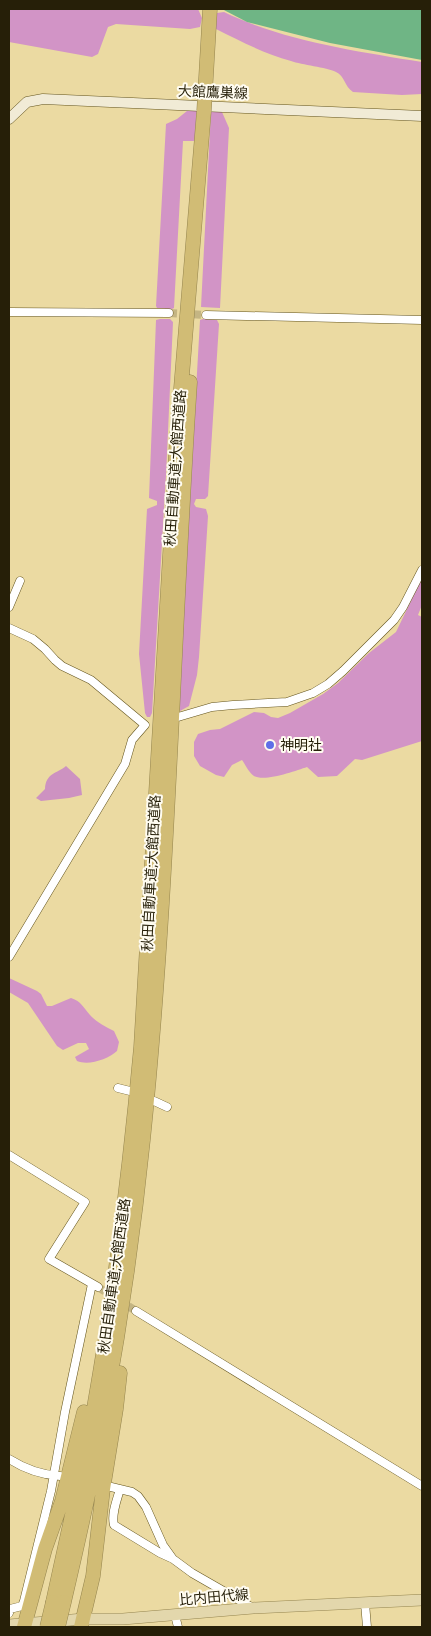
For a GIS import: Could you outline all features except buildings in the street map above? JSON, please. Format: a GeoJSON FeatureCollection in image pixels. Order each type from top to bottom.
{"type":"FeatureCollection","features":[{"type":"Feature","properties":{"kind":"highway","name":"秋田自動車道;大館西道路"},"geometry":{"type":"LineString","coordinates":[[58,1627],[59,1602],[108,1325],[126,1193],[141,1047],[177,436],[204,112],[210,9]]}},
{"type":"Feature","properties":{"kind":"highway","name":"秋田自動車道;大館西道路"},"geometry":{"type":"LineString","coordinates":[[47,1627],[59,1602],[105,1410],[129,1256],[143,1143],[161,920],[189,397],[200,235],[204,112]]}},
{"type":"Feature","properties":{"kind":"highway"},"geometry":{"type":"LineString","coordinates":[[24,1626],[45,1549],[62,1501],[81,1423],[94,1366],[117,1227],[126,1193]]}},
{"type":"Feature","properties":{"kind":"highway"},"geometry":{"type":"LineString","coordinates":[[83,1623],[93,1576],[103,1489],[116,1409],[126,1318],[129,1256]]}},
{"type":"Feature","properties":{"kind":"main road","name":"大館鷹巣線"},"geometry":{"type":"LineString","coordinates":[[9,119],[26,102],[43,99],[422,116]]}},
{"type":"Feature","properties":{"kind":"main road","name":"比内田代線"},"geometry":{"type":"LineString","coordinates":[[9,1625],[83,1623],[253,1608],[422,1600]]}},
{"type":"Feature","properties":{"kind":"street"},"geometry":{"type":"LineString","coordinates":[[9,312],[169,314]]}},
{"type":"Feature","properties":{"kind":"street"},"geometry":{"type":"LineString","coordinates":[[206,315],[422,320]]}},
{"type":"Feature","properties":{"kind":"street"},"geometry":{"type":"LineString","coordinates":[[178,717],[212,707],[233,704],[287,702],[313,693],[343,671],[394,620],[403,607],[422,570]]}},
{"type":"Feature","properties":{"kind":"street"},"geometry":{"type":"LineString","coordinates":[[9,607],[20,581]]}},
{"type":"Feature","properties":{"kind":"street"},"geometry":{"type":"LineString","coordinates":[[9,628],[33,639],[62,666],[91,680],[145,725],[132,740],[125,764],[9,958]]}},
{"type":"Feature","properties":{"kind":"street"},"geometry":{"type":"LineString","coordinates":[[118,1088],[130,1091]]}},
{"type":"Feature","properties":{"kind":"street"},"geometry":{"type":"LineString","coordinates":[[154,1101],[167,1107]]}},
{"type":"Feature","properties":{"kind":"street"},"geometry":{"type":"LineString","coordinates":[[9,1155],[85,1202],[50,1259],[94,1285],[56,1475],[50,1491],[24,1601],[22,1606],[10,1609],[9,1612]]}},
{"type":"Feature","properties":{"kind":"street"},"geometry":{"type":"LineString","coordinates":[[136,1311],[422,1486]]}},
{"type":"Feature","properties":{"kind":"street"},"geometry":{"type":"LineString","coordinates":[[9,1459],[22,1467],[45,1475],[56,1475]]}},
{"type":"Feature","properties":{"kind":"street"},"geometry":{"type":"LineString","coordinates":[[107,1486],[132,1492],[142,1501],[163,1546],[173,1559]]}},
{"type":"Feature","properties":{"kind":"street"},"geometry":{"type":"LineString","coordinates":[[120,1489],[114,1513],[114,1525],[253,1608]]}},
{"type":"Feature","properties":{"kind":"street"},"geometry":{"type":"LineString","coordinates":[[365,1603],[367,1627]]}},
{"type":"Feature","properties":{"kind":"street"},"geometry":{"type":"LineString","coordinates":[[175,1615],[178,1627]]}},
{"type":"Feature","properties":{"kind":"shaded area"},"geometry":{"type":"Polygon","coordinates":[[[9,9],[198,9],[202,18],[200,27],[190,29],[116,24],[108,27],[98,54],[92,57],[9,42],[9,9]]]}},
{"type":"Feature","properties":{"kind":"shaded area"},"geometry":{"type":"Polygon","coordinates":[[[222,9],[422,9],[422,60],[330,43],[247,22],[222,9]]]}},
{"type":"Feature","properties":{"kind":"shaded area"},"geometry":{"type":"Polygon","coordinates":[[[224,12],[247,22],[296,38],[422,62],[422,94],[402,95],[353,92],[336,72],[272,55],[216,29],[215,19],[217,13],[224,12]]]}},
{"type":"Feature","properties":{"kind":"shaded area"},"geometry":{"type":"Polygon","coordinates":[[[187,111],[197,111],[195,141],[183,141],[174,308],[157,308],[166,124],[177,119],[187,111]]]}},
{"type":"Feature","properties":{"kind":"shaded area"},"geometry":{"type":"Polygon","coordinates":[[[211,111],[222,112],[229,128],[220,308],[201,307],[211,111]]]}},
{"type":"Feature","properties":{"kind":"shaded area"},"geometry":{"type":"Polygon","coordinates":[[[170,319],[173,322],[152,713],[150,717],[147,717],[139,654],[147,509],[157,505],[157,501],[149,498],[156,320],[170,319]]]}},
{"type":"Feature","properties":{"kind":"shaded area"},"geometry":{"type":"Polygon","coordinates":[[[200,320],[217,320],[219,324],[208,496],[205,499],[196,499],[194,504],[196,507],[206,509],[208,516],[197,675],[189,706],[180,711],[178,707],[200,320]]]}},
{"type":"Feature","properties":{"kind":"shaded area"},"geometry":{"type":"Polygon","coordinates":[[[422,578],[422,605],[418,615],[422,617],[422,741],[362,760],[355,759],[337,776],[318,777],[307,767],[280,775],[259,778],[252,775],[242,760],[232,765],[224,777],[216,775],[200,766],[194,756],[194,742],[198,734],[220,729],[254,712],[278,718],[323,694],[338,683],[369,653],[396,632],[422,578]]]}},
{"type":"Feature","properties":{"kind":"shaded area"},"geometry":{"type":"Polygon","coordinates":[[[66,766],[80,779],[82,795],[41,801],[36,798],[45,789],[49,777],[66,766]]]}},
{"type":"Feature","properties":{"kind":"shaded area"},"geometry":{"type":"Polygon","coordinates":[[[9,978],[37,991],[41,994],[47,1006],[52,1006],[71,998],[77,1001],[95,1020],[114,1031],[119,1042],[117,1051],[109,1057],[98,1061],[87,1063],[77,1061],[75,1057],[89,1049],[86,1043],[78,1043],[63,1050],[57,1046],[28,1003],[9,992],[9,978]]]}},
{"type":"Feature","properties":{"kind":"tunnel"},"geometry":{"type":"LineString","coordinates":[[169,313],[206,315]]}},
{"type":"Feature","properties":{"kind":"tunnel"},"geometry":{"type":"LineString","coordinates":[[98,1287],[136,1311]]}},
{"type":"Feature","properties":{"kind":"place","name":"神明社"},"geometry":{"type":"Point","coordinates":[270,745]}}]}
